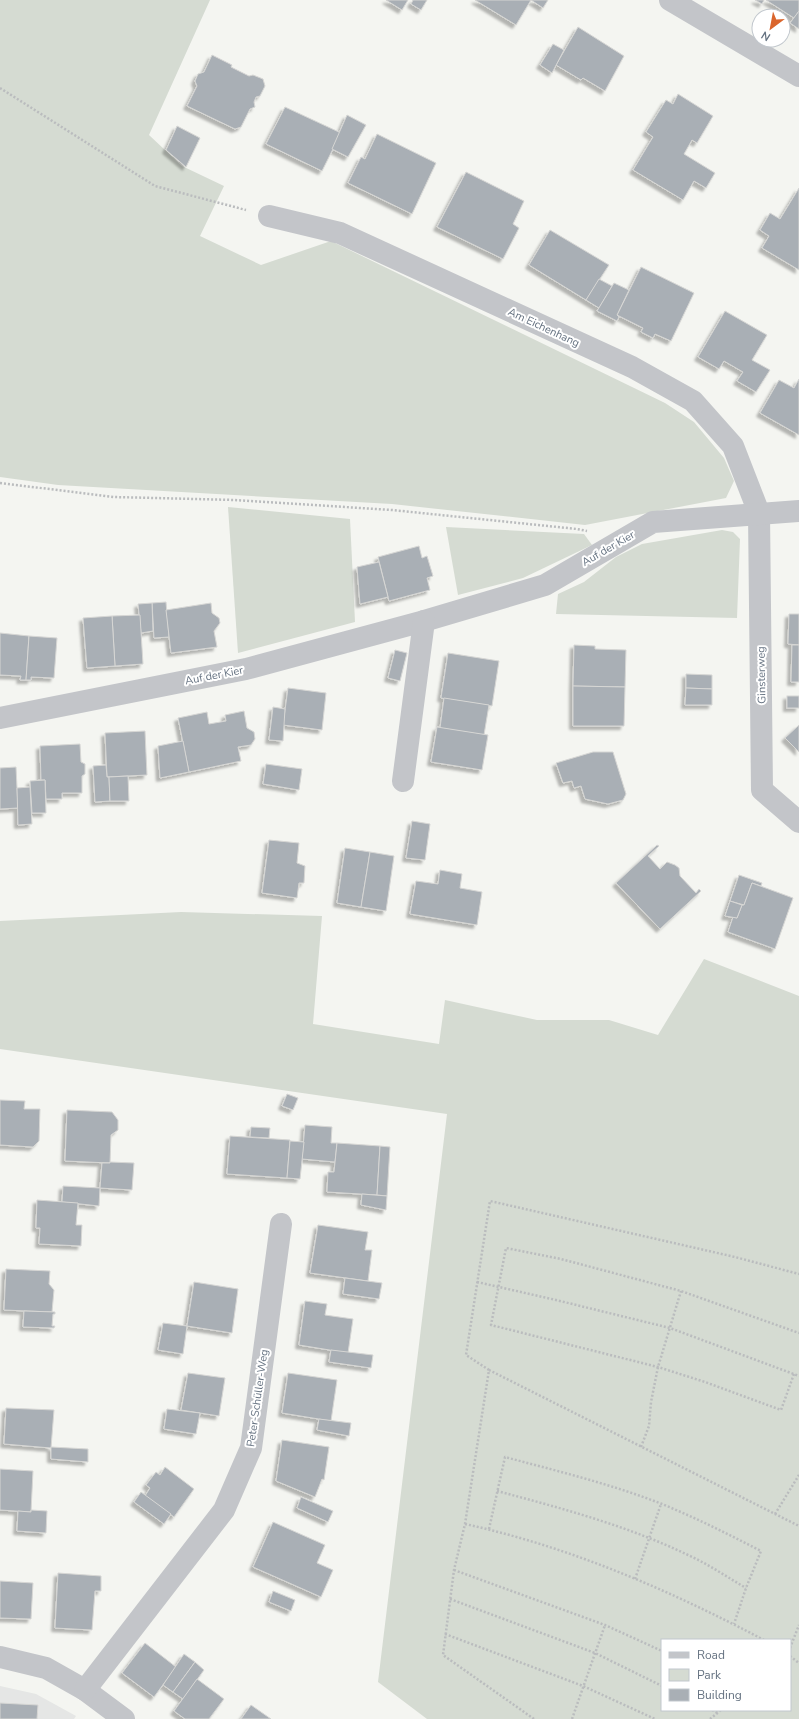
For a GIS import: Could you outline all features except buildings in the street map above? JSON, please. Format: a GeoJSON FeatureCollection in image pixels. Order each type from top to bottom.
{"type":"FeatureCollection","features":[{"type":"Feature","properties":{"kind":"street"},"geometry":{"type":"LineString","coordinates":[[670,0],[799,76]]}},
{"type":"Feature","properties":{"kind":"street","name":"Am Eichenhang"},"geometry":{"type":"LineString","coordinates":[[269,216],[340,233],[632,367],[692,400],[733,446],[759,513]]}},
{"type":"Feature","properties":{"kind":"street","name":"Auf der Kier"},"geometry":{"type":"LineString","coordinates":[[0,718],[246,669],[424,621],[545,585],[653,522],[799,511]]}},
{"type":"Feature","properties":{"kind":"street","name":"Ginsterweg"},"geometry":{"type":"LineString","coordinates":[[759,513],[762,790],[799,822]]}},
{"type":"Feature","properties":{"kind":"street"},"geometry":{"type":"LineString","coordinates":[[403,781],[424,621]]}},
{"type":"Feature","properties":{"kind":"street","name":"Peter-Schüller-Weg"},"geometry":{"type":"LineString","coordinates":[[85,1690],[224,1510],[251,1448],[280,1224]]}},
{"type":"Feature","properties":{"kind":"street"},"geometry":{"type":"LineString","coordinates":[[0,1657],[46,1668],[85,1690],[124,1719]]}},
{"type":"Feature","properties":{"kind":"path"},"geometry":{"type":"LineString","coordinates":[[0,88],[155,186],[269,216]]}},
{"type":"Feature","properties":{"kind":"path"},"geometry":{"type":"LineString","coordinates":[[0,483],[114,497],[235,500],[392,510],[577,529],[620,541]]}},
{"type":"Feature","properties":{"kind":"path"},"geometry":{"type":"LineString","coordinates":[[799,1274],[735,1257],[490,1201],[476,1282],[466,1355],[489,1370],[799,1526]]}},
{"type":"Feature","properties":{"kind":"path"},"geometry":{"type":"LineString","coordinates":[[794,1374],[781,1410],[705,1382],[658,1367],[491,1325],[506,1248],[561,1259],[681,1291],[799,1333]]}},
{"type":"Feature","properties":{"kind":"path"},"geometry":{"type":"LineString","coordinates":[[476,1282],[670,1328],[799,1376]]}},
{"type":"Feature","properties":{"kind":"path"},"geometry":{"type":"LineString","coordinates":[[641,1447],[649,1426],[651,1402],[658,1367],[681,1291]]}},
{"type":"Feature","properties":{"kind":"path"},"geometry":{"type":"LineString","coordinates":[[489,1370],[465,1524],[454,1570],[443,1655],[534,1719]]}},
{"type":"Feature","properties":{"kind":"path"},"geometry":{"type":"LineString","coordinates":[[489,1529],[505,1457],[574,1476],[661,1504],[706,1523],[761,1551],[746,1588],[734,1624]]}},
{"type":"Feature","properties":{"kind":"path"},"geometry":{"type":"LineString","coordinates":[[775,1514],[799,1475]]}},
{"type":"Feature","properties":{"kind":"path"},"geometry":{"type":"LineString","coordinates":[[497,1491],[551,1506],[649,1538],[689,1555],[746,1588]]}},
{"type":"Feature","properties":{"kind":"path"},"geometry":{"type":"LineString","coordinates":[[635,1579],[661,1504]]}},
{"type":"Feature","properties":{"kind":"path"},"geometry":{"type":"LineString","coordinates":[[465,1524],[489,1529],[578,1556],[635,1579],[734,1624],[762,1639]]}},
{"type":"Feature","properties":{"kind":"path"},"geometry":{"type":"LineString","coordinates":[[454,1570],[605,1625],[661,1651]]}},
{"type":"Feature","properties":{"kind":"path"},"geometry":{"type":"LineString","coordinates":[[450,1599],[595,1653],[661,1686]]}},
{"type":"Feature","properties":{"kind":"path"},"geometry":{"type":"LineString","coordinates":[[572,1719],[605,1625]]}},
{"type":"Feature","properties":{"kind":"path"},"geometry":{"type":"LineString","coordinates":[[791,1645],[799,1625]]}},
{"type":"Feature","properties":{"kind":"path"},"geometry":{"type":"LineString","coordinates":[[445,1634],[583,1686],[655,1719]]}},
{"type":"Feature","properties":{"kind":"path"},"geometry":{"type":"LineString","coordinates":[[791,1657],[799,1663]]}},
{"type":"Feature","properties":{"kind":"path"},"geometry":{"type":"LineString","coordinates":[[710,1719],[718,1713],[714,1711]]}},
{"type":"Feature","properties":{"kind":"shaded area"},"geometry":{"type":"Polygon","coordinates":[[[0,1686],[36,1694],[76,1716],[74,1719],[0,1719],[0,1686]]]}},
{"type":"Feature","properties":{"kind":"green space"},"geometry":{"type":"Polygon","coordinates":[[[0,0],[210,0],[149,135],[182,166],[224,186],[200,236],[261,265],[331,241],[665,403],[694,422],[724,458],[734,481],[726,498],[585,525],[392,504],[58,485],[0,477],[0,0]]]}},
{"type":"Feature","properties":{"kind":"green space"},"geometry":{"type":"Polygon","coordinates":[[[228,507],[350,519],[355,622],[238,653],[228,507]]]}},
{"type":"Feature","properties":{"kind":"green space"},"geometry":{"type":"Polygon","coordinates":[[[446,527],[584,534],[592,545],[523,578],[458,595],[446,527]]]}},
{"type":"Feature","properties":{"kind":"green space"},"geometry":{"type":"Polygon","coordinates":[[[722,530],[733,532],[740,539],[737,618],[556,614],[558,594],[584,582],[616,557],[642,544],[722,530]]]}},
{"type":"Feature","properties":{"kind":"green space"},"geometry":{"type":"Polygon","coordinates":[[[181,912],[322,916],[313,1024],[439,1044],[445,1000],[537,1020],[609,1020],[658,1035],[704,959],[799,996],[799,1719],[427,1719],[378,1682],[447,1114],[0,1049],[0,921],[181,912]]]}}]}
